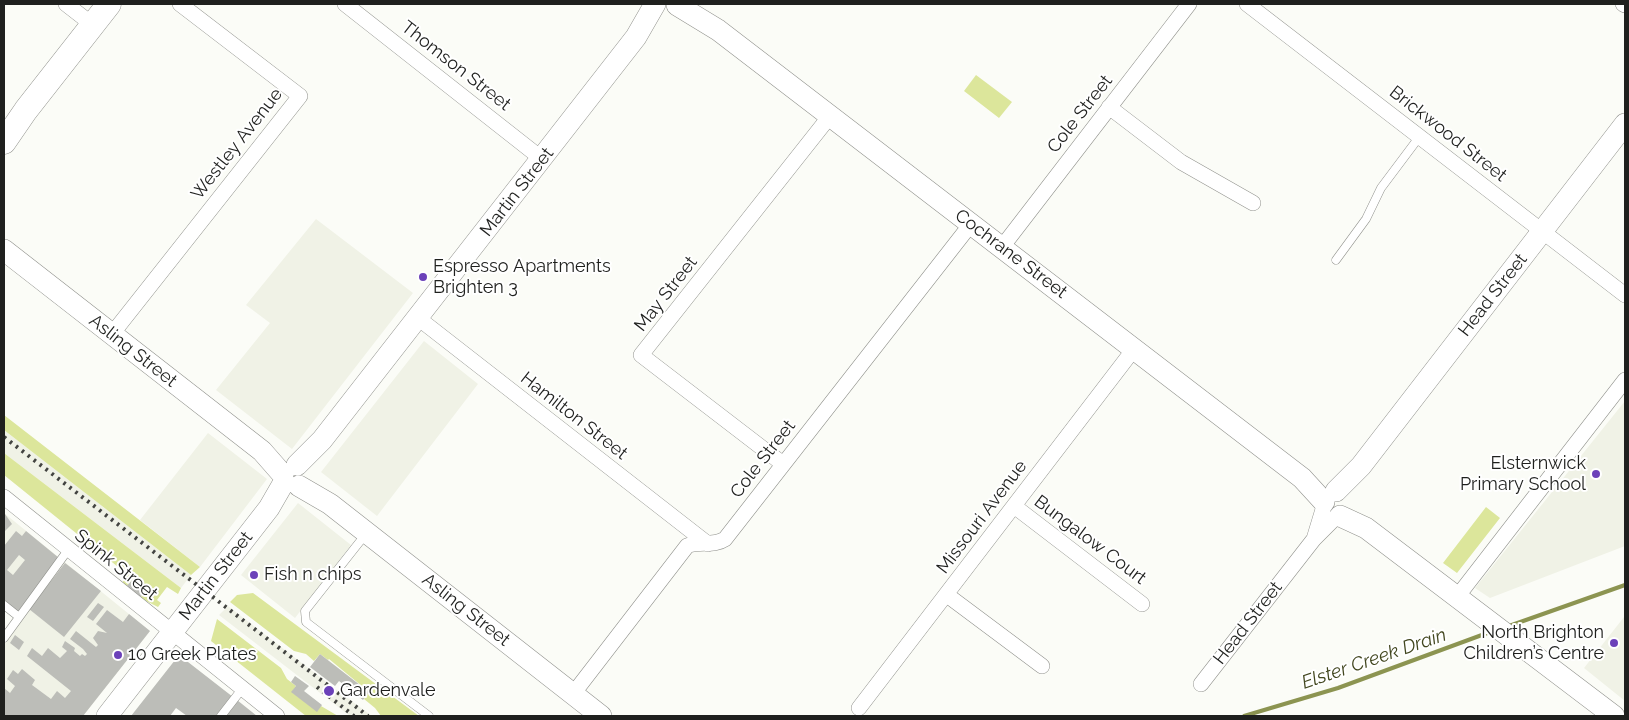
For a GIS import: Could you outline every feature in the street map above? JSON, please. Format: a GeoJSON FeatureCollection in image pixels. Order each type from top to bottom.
{"type":"FeatureCollection","features":[{"type":"Feature","properties":{"kind":"main road"},"geometry":{"type":"LineString","coordinates":[[4,142],[26,110],[109,4]]}},
{"type":"Feature","properties":{"kind":"main road"},"geometry":{"type":"LineString","coordinates":[[4,131],[26,110]]}},
{"type":"Feature","properties":{"kind":"street"},"geometry":{"type":"LineString","coordinates":[[66,4],[93,25]]}},
{"type":"Feature","properties":{"kind":"street","name":"Westley Avenue"},"geometry":{"type":"LineString","coordinates":[[112,334],[300,96],[180,4]]}},
{"type":"Feature","properties":{"kind":"street","name":"Thomson Street"},"geometry":{"type":"LineString","coordinates":[[345,4],[542,158]]}},
{"type":"Feature","properties":{"kind":"street","name":"Cole Street"},"geometry":{"type":"LineString","coordinates":[[1002,247],[1189,4]]}},
{"type":"Feature","properties":{"kind":"street","name":"Brickwood Street"},"geometry":{"type":"LineString","coordinates":[[1247,4],[1625,295]]}},
{"type":"Feature","properties":{"kind":"street","name":"Martin Street"},"geometry":{"type":"LineString","coordinates":[[107,716],[636,38],[673,5]]}},
{"type":"Feature","properties":{"kind":"street","name":"Cochrane Street"},"geometry":{"type":"LineString","coordinates":[[673,5],[718,30],[1614,716]]}},
{"type":"Feature","properties":{"kind":"street"},"geometry":{"type":"LineString","coordinates":[[1109,107],[1181,162],[1253,203]]}},
{"type":"Feature","properties":{"kind":"street","name":"May Street"},"geometry":{"type":"LineString","coordinates":[[782,464],[641,355],[830,116]]}},
{"type":"Feature","properties":{"kind":"street","name":"Head Street"},"geometry":{"type":"LineString","coordinates":[[1200,684],[1314,538],[1361,466],[1625,124]]}},
{"type":"Feature","properties":{"kind":"street","name":"Cole Street"},"geometry":{"type":"LineString","coordinates":[[573,694],[687,546],[718,543],[725,539],[971,224]]}},
{"type":"Feature","properties":{"kind":"street","name":"Asling Street"},"geometry":{"type":"LineString","coordinates":[[4,250],[601,716]]}},
{"type":"Feature","properties":{"kind":"street","name":"Hamilton Street"},"geometry":{"type":"LineString","coordinates":[[418,318],[708,544]]}},
{"type":"Feature","properties":{"kind":"street","name":"Missouri Avenue"},"geometry":{"type":"LineString","coordinates":[[859,708],[1134,349]]}},
{"type":"Feature","properties":{"kind":"street"},"geometry":{"type":"LineString","coordinates":[[1457,597],[1625,380]]}},
{"type":"Feature","properties":{"kind":"street","name":"Spink Street"},"geometry":{"type":"LineString","coordinates":[[4,498],[277,716]]}},
{"type":"Feature","properties":{"kind":"street","name":"Bungalow Court"},"geometry":{"type":"LineString","coordinates":[[1014,506],[1142,604]]}},
{"type":"Feature","properties":{"kind":"street"},"geometry":{"type":"LineString","coordinates":[[947,595],[1042,666]]}},
{"type":"Feature","properties":{"kind":"lane"},"geometry":{"type":"LineString","coordinates":[[1336,260],[1366,219],[1381,188],[1420,136]]}},
{"type":"Feature","properties":{"kind":"lane"},"geometry":{"type":"LineString","coordinates":[[367,533],[304,611],[306,622],[429,716]]}},
{"type":"Feature","properties":{"kind":"lane"},"geometry":{"type":"LineString","coordinates":[[4,638],[68,550]]}},
{"type":"Feature","properties":{"kind":"lane"},"geometry":{"type":"LineString","coordinates":[[4,605],[19,617]]}},
{"type":"Feature","properties":{"kind":"lane"},"geometry":{"type":"LineString","coordinates":[[221,716],[242,689]]}},
{"type":"Feature","properties":{"kind":"shaded area"},"geometry":{"type":"Polygon","coordinates":[[[316,219],[413,293],[292,449],[216,390],[270,323],[246,305],[316,219]]]}},
{"type":"Feature","properties":{"kind":"shaded area"},"geometry":{"type":"Polygon","coordinates":[[[424,341],[478,384],[377,516],[321,472],[424,341]]]}},
{"type":"Feature","properties":{"kind":"shaded area","name":"Elsternwick Primary School"},"geometry":{"type":"Polygon","coordinates":[[[1625,401],[1625,546],[1490,598],[1475,588],[1625,401]]]}},
{"type":"Feature","properties":{"kind":"shaded area"},"geometry":{"type":"Polygon","coordinates":[[[4,430],[191,575],[181,588],[4,453],[4,430]]]}},
{"type":"Feature","properties":{"kind":"shaded area"},"geometry":{"type":"Polygon","coordinates":[[[208,433],[267,479],[200,567],[140,520],[208,433]]]}},
{"type":"Feature","properties":{"kind":"shaded area"},"geometry":{"type":"Polygon","coordinates":[[[298,503],[351,545],[295,618],[241,575],[298,503]]]}},
{"type":"Feature","properties":{"kind":"shaded area"},"geometry":{"type":"Polygon","coordinates":[[[4,513],[150,631],[83,716],[4,716],[4,645],[23,618],[4,601],[4,513]]]}},
{"type":"Feature","properties":{"kind":"shaded area"},"geometry":{"type":"Polygon","coordinates":[[[228,606],[372,716],[350,716],[219,615],[228,606]]]}},
{"type":"Feature","properties":{"kind":"shaded area","name":"North Brighton Children’s Centre"},"geometry":{"type":"Polygon","coordinates":[[[1625,618],[1625,701],[1584,668],[1625,618]]]}},
{"type":"Feature","properties":{"kind":"green space"},"geometry":{"type":"Polygon","coordinates":[[[976,75],[1012,102],[999,118],[964,91],[976,75]]]}},
{"type":"Feature","properties":{"kind":"green space"},"geometry":{"type":"Polygon","coordinates":[[[4,415],[200,567],[191,575],[4,430],[4,415]]]}},
{"type":"Feature","properties":{"kind":"green space"},"geometry":{"type":"Polygon","coordinates":[[[4,453],[181,588],[178,594],[167,587],[157,600],[161,603],[158,607],[140,598],[145,591],[132,580],[126,587],[121,584],[128,575],[4,475],[4,453]]]}},
{"type":"Feature","properties":{"kind":"green space"},"geometry":{"type":"Polygon","coordinates":[[[1486,507],[1500,518],[1457,573],[1443,563],[1486,507]]]}},
{"type":"Feature","properties":{"kind":"green space"},"geometry":{"type":"Polygon","coordinates":[[[253,593],[419,716],[381,716],[364,699],[369,692],[329,659],[320,654],[314,661],[306,654],[294,651],[230,602],[237,595],[253,593]]]}},
{"type":"Feature","properties":{"kind":"green space"},"geometry":{"type":"Polygon","coordinates":[[[217,619],[281,668],[287,679],[296,686],[292,692],[317,711],[321,706],[338,716],[306,716],[211,641],[217,619]]]}},
{"type":"Feature","properties":{"kind":"building"},"geometry":{"type":"Polygon","coordinates":[[[4,515],[12,524],[4,532],[4,515]]]}},
{"type":"Feature","properties":{"kind":"building"},"geometry":{"type":"Polygon","coordinates":[[[16,531],[22,536],[26,531],[59,558],[17,613],[4,601],[4,546],[16,531]],[[19,555],[7,570],[13,575],[25,560],[19,555]]]}},
{"type":"Feature","properties":{"kind":"building"},"geometry":{"type":"Polygon","coordinates":[[[65,563],[101,591],[64,637],[29,609],[65,563]]]}},
{"type":"Feature","properties":{"kind":"building"},"geometry":{"type":"Polygon","coordinates":[[[132,580],[145,591],[140,598],[126,587],[132,580]]]}},
{"type":"Feature","properties":{"kind":"building"},"geometry":{"type":"Polygon","coordinates":[[[98,603],[104,607],[93,621],[87,617],[98,603]]]}},
{"type":"Feature","properties":{"kind":"building"},"geometry":{"type":"Polygon","coordinates":[[[107,610],[123,622],[129,614],[150,631],[83,716],[4,716],[4,688],[10,693],[15,686],[7,679],[13,670],[18,674],[22,669],[35,680],[32,685],[51,699],[57,691],[65,698],[71,691],[27,656],[32,648],[42,656],[48,648],[60,658],[67,651],[62,647],[65,641],[75,648],[74,651],[80,656],[82,654],[85,656],[87,654],[83,649],[70,639],[76,631],[96,647],[98,645],[93,638],[98,631],[107,633],[96,624],[107,610]]]}},
{"type":"Feature","properties":{"kind":"building"},"geometry":{"type":"Polygon","coordinates":[[[15,635],[24,642],[19,650],[10,643],[15,635]]]}},
{"type":"Feature","properties":{"kind":"building"},"geometry":{"type":"Polygon","coordinates":[[[320,654],[369,692],[363,700],[339,681],[335,686],[310,667],[320,654]]]}},
{"type":"Feature","properties":{"kind":"building"},"geometry":{"type":"Polygon","coordinates":[[[179,655],[233,697],[218,716],[187,716],[176,708],[170,716],[131,716],[179,655]]]}},
{"type":"Feature","properties":{"kind":"building"},"geometry":{"type":"Polygon","coordinates":[[[295,676],[309,686],[304,691],[322,705],[317,712],[291,692],[296,686],[291,682],[295,676]]]}},
{"type":"Feature","properties":{"kind":"building"},"geometry":{"type":"Polygon","coordinates":[[[237,700],[257,716],[225,716],[237,700]]]}},
{"type":"Feature","properties":{"kind":"waterway","name":"Elster Creek Drain"},"geometry":{"type":"LineString","coordinates":[[1509,626],[1625,585]]}},
{"type":"Feature","properties":{"kind":"waterway","name":"Elster Creek Drain"},"geometry":{"type":"LineString","coordinates":[[1244,716],[1338,688],[1490,632]]}},
{"type":"Feature","properties":{"kind":"railway"},"geometry":{"type":"LineString","coordinates":[[4,437],[368,716]]}},
{"type":"Feature","properties":{"kind":"railway"},"geometry":{"type":"LineString","coordinates":[[317,687],[354,716]]}},
{"type":"Feature","properties":{"kind":"place","name":"Espresso Apartments Brighten 3"},"geometry":{"type":"Point","coordinates":[423,277]}},
{"type":"Feature","properties":{"kind":"place","name":"Elsternwick Primary School"},"geometry":{"type":"Point","coordinates":[1596,474]}},
{"type":"Feature","properties":{"kind":"place","name":"Fish n chips"},"geometry":{"type":"Point","coordinates":[254,575]}},
{"type":"Feature","properties":{"kind":"place","name":"North Brighton Children’s Centre"},"geometry":{"type":"Point","coordinates":[1614,643]}},
{"type":"Feature","properties":{"kind":"place","name":"10 Greek Plates"},"geometry":{"type":"Point","coordinates":[118,655]}},
{"type":"Feature","properties":{"kind":"place","name":"Gardenvale"},"geometry":{"type":"Point","coordinates":[329,691]}}]}
